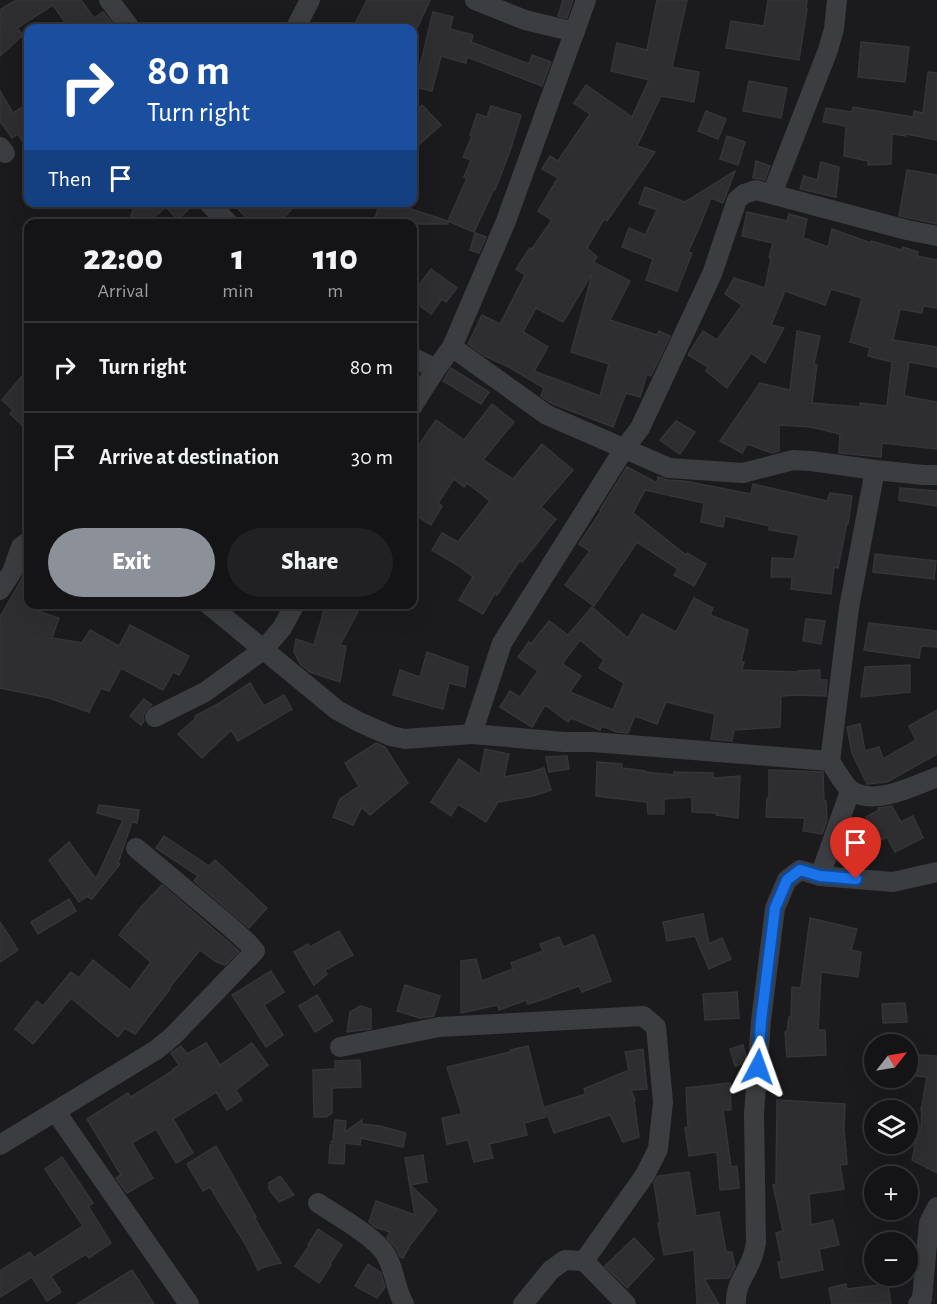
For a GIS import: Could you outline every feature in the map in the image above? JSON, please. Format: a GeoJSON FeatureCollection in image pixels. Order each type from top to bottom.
{"type":"FeatureCollection","features":[{"type":"Feature","properties":{"kind":"street"},"geometry":{"type":"LineString","coordinates":[[109,0],[127,24]]}},
{"type":"Feature","properties":{"kind":"street"},"geometry":{"type":"LineString","coordinates":[[298,24],[310,0]]}},
{"type":"Feature","properties":{"kind":"street"},"geometry":{"type":"LineString","coordinates":[[475,0],[525,20],[575,32]]}},
{"type":"Feature","properties":{"kind":"street"},"geometry":{"type":"LineString","coordinates":[[417,399],[452,347],[506,221],[586,0]]}},
{"type":"Feature","properties":{"kind":"street"},"geometry":{"type":"LineString","coordinates":[[772,194],[828,50],[834,29],[837,0]]}},
{"type":"Feature","properties":{"kind":"street"},"geometry":{"type":"LineString","coordinates":[[472,735],[502,643],[624,449],[640,428],[712,274],[737,200],[744,194],[756,190],[937,236]]}},
{"type":"Feature","properties":{"kind":"street"},"geometry":{"type":"LineString","coordinates":[[213,207],[224,219]]}},
{"type":"Feature","properties":{"kind":"street"},"geometry":{"type":"LineString","coordinates":[[452,347],[547,415],[669,468],[743,473],[793,460],[937,475]]}},
{"type":"Feature","properties":{"kind":"street"},"geometry":{"type":"LineString","coordinates":[[417,360],[436,369]]}},
{"type":"Feature","properties":{"kind":"street"},"geometry":{"type":"LineString","coordinates":[[875,470],[849,608],[830,761],[850,791],[866,797],[886,796],[937,777]]}},
{"type":"Feature","properties":{"kind":"street"},"geometry":{"type":"LineString","coordinates":[[0,590],[12,572],[24,545]]}},
{"type":"Feature","properties":{"kind":"street"},"geometry":{"type":"LineString","coordinates":[[214,609],[337,710],[359,722],[405,740],[472,735],[830,761]]}},
{"type":"Feature","properties":{"kind":"street"},"geometry":{"type":"LineString","coordinates":[[155,717],[205,692],[264,649],[282,628],[292,609]]}},
{"type":"Feature","properties":{"kind":"street"},"geometry":{"type":"LineString","coordinates":[[820,876],[850,791]]}},
{"type":"Feature","properties":{"kind":"street"},"geometry":{"type":"LineString","coordinates":[[0,1145],[156,1050],[173,1036],[255,951],[228,925],[136,848]]}},
{"type":"Feature","properties":{"kind":"street"},"geometry":{"type":"LineString","coordinates":[[736,1304],[738,1283],[752,1259],[756,1243],[754,1113],[761,1021],[775,908],[787,880],[800,870],[820,876],[893,882],[937,872]]}},
{"type":"Feature","properties":{"kind":"street"},"geometry":{"type":"LineString","coordinates":[[340,1047],[439,1027],[643,1016],[656,1027],[663,1102],[658,1149],[645,1176],[584,1261]]}},
{"type":"Feature","properties":{"kind":"street"},"geometry":{"type":"LineString","coordinates":[[56,1112],[189,1304]]}},
{"type":"Feature","properties":{"kind":"street"},"geometry":{"type":"LineString","coordinates":[[318,1203],[376,1242],[385,1252],[404,1304]]}},
{"type":"Feature","properties":{"kind":"street"},"geometry":{"type":"LineString","coordinates":[[918,1304],[922,1299],[929,1223],[937,1207]]}},
{"type":"Feature","properties":{"kind":"street"},"geometry":{"type":"LineString","coordinates":[[523,1304],[551,1270],[565,1260],[584,1261],[626,1304]]}},
{"type":"Feature","properties":{"kind":"building"},"geometry":{"type":"Polygon","coordinates":[[[16,0],[81,0],[94,18],[103,12],[113,24],[66,24],[53,5],[17,28],[23,35],[0,56],[0,10],[16,0]]]}},
{"type":"Feature","properties":{"kind":"building"},"geometry":{"type":"Polygon","coordinates":[[[367,0],[430,0],[417,28],[417,24],[355,24],[367,0]]]}},
{"type":"Feature","properties":{"kind":"building"},"geometry":{"type":"Polygon","coordinates":[[[563,0],[573,0],[567,18],[558,16],[563,0]]]}},
{"type":"Feature","properties":{"kind":"building"},"geometry":{"type":"Polygon","coordinates":[[[657,0],[687,0],[672,67],[699,72],[694,102],[661,96],[637,146],[655,152],[607,221],[604,219],[587,248],[597,257],[593,262],[630,281],[610,320],[657,335],[659,331],[670,336],[651,376],[647,374],[640,397],[626,393],[613,427],[551,403],[541,396],[544,388],[485,356],[468,344],[482,315],[500,324],[525,275],[516,269],[552,220],[538,211],[558,178],[542,169],[550,156],[558,161],[590,114],[574,103],[586,85],[632,117],[649,80],[611,71],[617,43],[647,50],[657,0]],[[592,275],[563,322],[536,308],[523,332],[548,347],[534,371],[600,396],[609,364],[571,352],[592,275]]]}},
{"type":"Feature","properties":{"kind":"building"},"geometry":{"type":"Polygon","coordinates":[[[768,0],[807,0],[799,60],[726,48],[731,21],[764,26],[768,0]]]}},
{"type":"Feature","properties":{"kind":"building"},"geometry":{"type":"Polygon","coordinates":[[[433,12],[453,17],[450,29],[473,35],[471,42],[529,64],[532,55],[551,62],[542,86],[467,57],[466,63],[441,56],[432,91],[417,87],[417,79],[433,12]]]}},
{"type":"Feature","properties":{"kind":"building"},"geometry":{"type":"Polygon","coordinates":[[[861,42],[909,47],[905,82],[858,77],[861,42]]]}},
{"type":"Feature","properties":{"kind":"building"},"geometry":{"type":"Polygon","coordinates":[[[928,72],[937,73],[937,140],[906,134],[906,136],[892,134],[891,164],[868,165],[868,161],[844,156],[846,126],[823,122],[826,108],[852,112],[853,107],[913,117],[914,111],[923,113],[928,72]]]}},
{"type":"Feature","properties":{"kind":"building"},"geometry":{"type":"Polygon","coordinates":[[[749,81],[787,88],[781,118],[743,111],[749,81]]]}},
{"type":"Feature","properties":{"kind":"building"},"geometry":{"type":"Polygon","coordinates":[[[0,91],[13,113],[22,107],[24,110],[24,144],[18,134],[12,138],[0,121],[0,91]]]}},
{"type":"Feature","properties":{"kind":"building"},"geometry":{"type":"Polygon","coordinates":[[[422,105],[441,125],[417,147],[417,110],[422,105]]]}},
{"type":"Feature","properties":{"kind":"building"},"geometry":{"type":"Polygon","coordinates":[[[491,106],[521,115],[495,190],[474,232],[448,221],[467,178],[464,177],[471,160],[463,157],[472,136],[470,135],[477,114],[487,117],[491,106]]]}},
{"type":"Feature","properties":{"kind":"building"},"geometry":{"type":"Polygon","coordinates":[[[706,111],[726,119],[718,139],[698,131],[706,111]]]}},
{"type":"Feature","properties":{"kind":"building"},"geometry":{"type":"Polygon","coordinates":[[[727,136],[745,142],[738,165],[720,159],[727,136]]]}},
{"type":"Feature","properties":{"kind":"building"},"geometry":{"type":"Polygon","coordinates":[[[756,161],[770,166],[765,180],[753,178],[756,161]]]}},
{"type":"Feature","properties":{"kind":"building"},"geometry":{"type":"Polygon","coordinates":[[[821,162],[839,167],[836,197],[800,189],[804,176],[817,180],[821,162]]]}},
{"type":"Feature","properties":{"kind":"building"},"geometry":{"type":"Polygon","coordinates":[[[907,170],[937,175],[937,224],[899,216],[907,170]]]}},
{"type":"Feature","properties":{"kind":"building"},"geometry":{"type":"Polygon","coordinates":[[[735,171],[723,203],[711,198],[688,252],[692,253],[677,291],[646,280],[653,259],[622,247],[629,228],[645,235],[657,210],[639,204],[645,187],[685,202],[735,171]]]}},
{"type":"Feature","properties":{"kind":"building"},"geometry":{"type":"Polygon","coordinates":[[[134,207],[166,207],[152,219],[130,218],[134,207]]]}},
{"type":"Feature","properties":{"kind":"building"},"geometry":{"type":"Polygon","coordinates":[[[166,207],[191,207],[179,219],[166,207]]]}},
{"type":"Feature","properties":{"kind":"building"},"geometry":{"type":"Polygon","coordinates":[[[236,207],[293,207],[283,219],[248,219],[236,207]]]}},
{"type":"Feature","properties":{"kind":"building"},"geometry":{"type":"Polygon","coordinates":[[[378,207],[405,207],[448,221],[448,224],[417,224],[417,219],[375,219],[378,207]]]}},
{"type":"Feature","properties":{"kind":"building"},"geometry":{"type":"Polygon","coordinates":[[[747,212],[787,221],[789,214],[807,219],[803,238],[828,247],[832,229],[871,243],[871,241],[902,250],[903,247],[918,252],[917,256],[937,260],[937,308],[923,306],[922,313],[900,309],[893,340],[937,347],[937,367],[909,362],[904,396],[937,402],[937,449],[882,443],[881,457],[839,453],[840,434],[811,427],[779,425],[779,451],[772,453],[747,444],[742,453],[720,441],[760,383],[790,390],[797,331],[820,336],[814,364],[817,365],[812,403],[860,407],[860,403],[887,406],[892,362],[868,356],[870,348],[850,342],[862,298],[831,289],[825,305],[785,291],[771,325],[784,328],[765,363],[751,353],[727,388],[706,371],[708,367],[688,355],[703,331],[717,340],[742,305],[725,294],[734,278],[765,288],[773,243],[742,236],[747,212]]]}},
{"type":"Feature","properties":{"kind":"building"},"geometry":{"type":"Polygon","coordinates":[[[475,233],[486,237],[479,253],[470,250],[475,233]]]}},
{"type":"Feature","properties":{"kind":"building"},"geometry":{"type":"Polygon","coordinates":[[[431,269],[457,288],[446,302],[442,299],[431,314],[417,304],[417,287],[431,269]]]}},
{"type":"Feature","properties":{"kind":"building"},"geometry":{"type":"Polygon","coordinates":[[[451,368],[489,392],[481,404],[443,381],[451,368]]]}},
{"type":"Feature","properties":{"kind":"building"},"geometry":{"type":"Polygon","coordinates":[[[24,374],[24,426],[10,414],[13,410],[2,400],[24,374]]]}},
{"type":"Feature","properties":{"kind":"building"},"geometry":{"type":"Polygon","coordinates":[[[492,404],[514,422],[483,460],[513,479],[542,444],[573,470],[541,507],[556,519],[522,562],[520,560],[497,595],[495,593],[483,614],[459,600],[473,577],[432,550],[442,533],[458,542],[490,501],[467,483],[464,487],[454,479],[438,503],[442,506],[431,525],[417,516],[417,448],[436,420],[464,440],[492,404]]]}},
{"type":"Feature","properties":{"kind":"building"},"geometry":{"type":"Polygon","coordinates":[[[676,421],[695,432],[680,454],[660,440],[676,421]]]}},
{"type":"Feature","properties":{"kind":"building"},"geometry":{"type":"Polygon","coordinates":[[[627,467],[657,483],[658,477],[751,494],[753,484],[827,501],[830,493],[852,496],[838,568],[834,567],[831,594],[791,589],[792,577],[771,577],[772,558],[794,559],[799,535],[769,530],[770,526],[725,516],[723,527],[701,522],[704,503],[645,490],[633,513],[686,555],[687,553],[706,564],[694,586],[674,575],[678,569],[637,542],[594,606],[565,585],[590,551],[579,544],[627,467]]]}},
{"type":"Feature","properties":{"kind":"building"},"geometry":{"type":"Polygon","coordinates":[[[900,488],[937,491],[937,506],[899,500],[900,488]]]}},
{"type":"Feature","properties":{"kind":"building"},"geometry":{"type":"Polygon","coordinates":[[[875,554],[936,561],[934,579],[873,572],[875,554]]]}},
{"type":"Feature","properties":{"kind":"building"},"geometry":{"type":"Polygon","coordinates":[[[24,575],[24,609],[34,609],[59,618],[52,638],[82,643],[90,630],[119,646],[130,625],[189,656],[179,675],[173,672],[163,690],[121,668],[109,691],[101,688],[89,712],[49,698],[0,688],[0,617],[24,575]]]}},
{"type":"Feature","properties":{"kind":"building"},"geometry":{"type":"Polygon","coordinates":[[[694,598],[713,608],[710,615],[748,630],[741,662],[744,662],[742,670],[798,672],[820,670],[820,680],[827,680],[826,696],[781,696],[780,727],[734,730],[732,741],[711,739],[715,714],[666,702],[657,724],[635,716],[628,733],[617,732],[602,726],[600,730],[571,718],[568,722],[545,705],[532,727],[500,707],[510,691],[520,697],[538,671],[518,657],[549,621],[568,635],[592,607],[628,638],[642,614],[676,632],[694,598]],[[580,640],[562,664],[581,676],[570,692],[613,710],[624,683],[599,668],[604,660],[580,640]]]}},
{"type":"Feature","properties":{"kind":"building"},"geometry":{"type":"Polygon","coordinates":[[[325,609],[359,609],[340,645],[346,646],[340,682],[310,672],[301,665],[294,652],[296,639],[314,645],[325,609]]]}},
{"type":"Feature","properties":{"kind":"building"},"geometry":{"type":"Polygon","coordinates":[[[806,619],[825,621],[821,644],[803,641],[806,619]]]}},
{"type":"Feature","properties":{"kind":"building"},"geometry":{"type":"Polygon","coordinates":[[[869,623],[937,631],[937,647],[921,646],[919,658],[864,650],[869,623]]]}},
{"type":"Feature","properties":{"kind":"building"},"geometry":{"type":"Polygon","coordinates":[[[427,652],[468,667],[465,687],[449,683],[443,709],[393,695],[400,670],[420,677],[427,652]]]}},
{"type":"Feature","properties":{"kind":"building"},"geometry":{"type":"Polygon","coordinates":[[[910,665],[910,692],[861,697],[865,667],[910,665]]]}},
{"type":"Feature","properties":{"kind":"building"},"geometry":{"type":"Polygon","coordinates":[[[250,683],[264,706],[284,695],[292,709],[238,741],[231,730],[202,758],[178,734],[196,718],[195,716],[250,683]]]}},
{"type":"Feature","properties":{"kind":"building"},"geometry":{"type":"Polygon","coordinates":[[[144,699],[152,705],[145,711],[141,725],[130,716],[144,699]]]}},
{"type":"Feature","properties":{"kind":"building"},"geometry":{"type":"Polygon","coordinates":[[[937,710],[937,754],[887,782],[867,784],[852,753],[847,727],[860,724],[865,751],[879,747],[883,759],[916,740],[909,726],[937,710]]]}},
{"type":"Feature","properties":{"kind":"building"},"geometry":{"type":"Polygon","coordinates":[[[376,743],[385,747],[408,783],[370,815],[362,807],[353,825],[333,817],[340,799],[359,786],[345,763],[376,743]]]}},
{"type":"Feature","properties":{"kind":"building"},"geometry":{"type":"Polygon","coordinates":[[[485,749],[509,754],[504,777],[544,768],[551,790],[533,796],[498,802],[486,822],[458,804],[451,816],[431,802],[459,759],[480,774],[485,749]]]}},
{"type":"Feature","properties":{"kind":"building"},"geometry":{"type":"Polygon","coordinates":[[[567,756],[569,769],[549,772],[546,757],[567,756]]]}},
{"type":"Feature","properties":{"kind":"building"},"geometry":{"type":"Polygon","coordinates":[[[597,762],[622,764],[622,768],[674,775],[674,772],[713,773],[713,778],[740,776],[738,818],[716,815],[717,813],[692,812],[692,797],[664,799],[664,814],[648,814],[647,802],[596,796],[597,762]]]}},
{"type":"Feature","properties":{"kind":"building"},"geometry":{"type":"Polygon","coordinates":[[[769,770],[823,772],[827,821],[822,834],[803,831],[805,818],[766,817],[769,770]]]}},
{"type":"Feature","properties":{"kind":"building"},"geometry":{"type":"Polygon","coordinates":[[[99,805],[139,810],[137,823],[132,822],[118,863],[120,864],[92,899],[88,897],[89,895],[79,902],[49,860],[69,842],[96,879],[123,820],[97,813],[99,805]]]}},
{"type":"Feature","properties":{"kind":"building"},"geometry":{"type":"Polygon","coordinates":[[[892,806],[901,822],[913,816],[923,838],[895,852],[887,837],[877,842],[866,817],[879,810],[878,808],[892,806]]]}},
{"type":"Feature","properties":{"kind":"building"},"geometry":{"type":"Polygon","coordinates":[[[164,836],[209,866],[215,860],[267,908],[249,928],[194,881],[198,876],[156,848],[164,836]]]}},
{"type":"Feature","properties":{"kind":"building"},"geometry":{"type":"Polygon","coordinates":[[[162,885],[239,951],[225,965],[200,950],[135,1034],[125,1028],[118,1037],[71,998],[33,1044],[15,1029],[37,1001],[43,1006],[71,972],[79,978],[93,960],[130,990],[151,962],[119,935],[162,885]]]}},
{"type":"Feature","properties":{"kind":"building"},"geometry":{"type":"Polygon","coordinates":[[[69,899],[76,911],[38,934],[31,922],[69,899]]]}},
{"type":"Feature","properties":{"kind":"building"},"geometry":{"type":"Polygon","coordinates":[[[703,914],[709,944],[722,938],[731,959],[709,969],[695,936],[667,941],[663,922],[703,914]]]}},
{"type":"Feature","properties":{"kind":"building"},"geometry":{"type":"Polygon","coordinates":[[[810,918],[857,929],[851,950],[861,952],[858,977],[821,972],[818,1030],[825,1030],[826,1055],[787,1057],[785,1032],[787,1032],[789,1017],[791,1017],[792,987],[801,988],[810,918]]]}},
{"type":"Feature","properties":{"kind":"building"},"geometry":{"type":"Polygon","coordinates":[[[0,922],[18,950],[0,962],[0,922]]]}},
{"type":"Feature","properties":{"kind":"building"},"geometry":{"type":"Polygon","coordinates":[[[339,931],[353,955],[325,970],[327,974],[314,985],[294,952],[308,944],[310,947],[339,931]]]}},
{"type":"Feature","properties":{"kind":"building"},"geometry":{"type":"Polygon","coordinates":[[[594,935],[611,981],[582,992],[579,986],[528,1004],[526,1000],[499,1010],[497,1005],[461,1013],[461,961],[476,959],[482,981],[513,969],[511,963],[543,951],[540,944],[559,937],[563,947],[594,935]]]}},
{"type":"Feature","properties":{"kind":"building"},"geometry":{"type":"Polygon","coordinates":[[[271,971],[284,992],[264,1005],[283,1035],[266,1047],[232,995],[271,971]]]}},
{"type":"Feature","properties":{"kind":"building"},"geometry":{"type":"Polygon","coordinates":[[[405,985],[440,996],[434,1016],[420,1018],[397,1011],[405,985]]]}},
{"type":"Feature","properties":{"kind":"building"},"geometry":{"type":"Polygon","coordinates":[[[737,992],[739,1018],[705,1020],[703,994],[737,992]]]}},
{"type":"Feature","properties":{"kind":"building"},"geometry":{"type":"Polygon","coordinates":[[[317,995],[333,1021],[315,1032],[299,1006],[317,995]]]}},
{"type":"Feature","properties":{"kind":"building"},"geometry":{"type":"Polygon","coordinates":[[[905,1003],[907,1022],[883,1023],[882,1004],[905,1003]]]}},
{"type":"Feature","properties":{"kind":"building"},"geometry":{"type":"Polygon","coordinates":[[[360,1006],[371,1009],[371,1029],[347,1032],[350,1012],[360,1006]]]}},
{"type":"Feature","properties":{"kind":"building"},"geometry":{"type":"Polygon","coordinates":[[[206,1043],[220,1065],[252,1043],[268,1065],[236,1090],[242,1100],[227,1110],[216,1092],[173,1119],[193,1153],[176,1163],[156,1129],[132,1143],[153,1178],[127,1193],[116,1178],[121,1175],[87,1119],[128,1093],[131,1097],[174,1070],[179,1065],[171,1053],[181,1046],[187,1054],[206,1043]]]}},
{"type":"Feature","properties":{"kind":"building"},"geometry":{"type":"Polygon","coordinates":[[[743,1045],[746,1063],[735,1066],[730,1049],[743,1045]]]}},
{"type":"Feature","properties":{"kind":"building"},"geometry":{"type":"Polygon","coordinates":[[[528,1046],[546,1117],[524,1123],[527,1135],[489,1144],[493,1158],[474,1162],[468,1140],[447,1144],[442,1118],[462,1114],[447,1067],[528,1046]]]}},
{"type":"Feature","properties":{"kind":"building"},"geometry":{"type":"Polygon","coordinates":[[[643,1049],[647,1089],[631,1090],[635,1100],[639,1137],[623,1142],[610,1115],[554,1133],[545,1107],[586,1094],[584,1089],[629,1070],[625,1052],[643,1049]]]}},
{"type":"Feature","properties":{"kind":"building"},"geometry":{"type":"Polygon","coordinates":[[[918,1055],[937,1056],[937,1173],[912,1160],[913,1154],[918,1154],[918,1135],[921,1128],[921,1110],[927,1077],[918,1076],[918,1055]]]}},
{"type":"Feature","properties":{"kind":"building"},"geometry":{"type":"Polygon","coordinates":[[[360,1060],[361,1087],[332,1088],[332,1113],[326,1117],[314,1117],[313,1070],[335,1069],[335,1061],[360,1060]]]}},
{"type":"Feature","properties":{"kind":"building"},"geometry":{"type":"Polygon","coordinates":[[[730,1083],[731,1110],[723,1110],[731,1167],[737,1166],[739,1188],[720,1190],[717,1152],[689,1156],[685,1128],[688,1127],[686,1088],[730,1083]]]}},
{"type":"Feature","properties":{"kind":"building"},"geometry":{"type":"Polygon","coordinates":[[[777,1100],[845,1104],[844,1129],[847,1164],[840,1165],[844,1189],[809,1194],[811,1225],[833,1220],[839,1245],[819,1249],[823,1270],[781,1278],[778,1262],[782,1262],[776,1233],[783,1231],[773,1185],[776,1184],[777,1100]]]}},
{"type":"Feature","properties":{"kind":"building"},"geometry":{"type":"Polygon","coordinates":[[[335,1120],[346,1121],[345,1132],[362,1120],[362,1124],[406,1133],[403,1147],[361,1138],[360,1145],[345,1143],[344,1164],[329,1163],[335,1120]]]}},
{"type":"Feature","properties":{"kind":"building"},"geometry":{"type":"Polygon","coordinates":[[[216,1146],[281,1263],[258,1270],[247,1247],[210,1187],[203,1191],[187,1164],[216,1146]]]}},
{"type":"Feature","properties":{"kind":"building"},"geometry":{"type":"Polygon","coordinates":[[[423,1155],[427,1182],[410,1185],[437,1210],[410,1245],[403,1258],[387,1238],[390,1232],[375,1227],[369,1222],[376,1201],[415,1215],[405,1158],[423,1155]]]}},
{"type":"Feature","properties":{"kind":"building"},"geometry":{"type":"Polygon","coordinates":[[[62,1157],[93,1203],[88,1206],[111,1243],[89,1258],[86,1254],[51,1276],[61,1292],[47,1301],[32,1277],[0,1297],[0,1271],[30,1252],[34,1258],[83,1226],[45,1169],[62,1157]]]}},
{"type":"Feature","properties":{"kind":"building"},"geometry":{"type":"Polygon","coordinates":[[[689,1172],[696,1216],[719,1212],[726,1252],[732,1252],[735,1267],[729,1278],[704,1279],[719,1304],[697,1304],[694,1250],[664,1255],[654,1183],[658,1176],[689,1172]]]}},
{"type":"Feature","properties":{"kind":"building"},"geometry":{"type":"Polygon","coordinates":[[[280,1176],[294,1195],[279,1202],[269,1189],[269,1183],[280,1176]]]}},
{"type":"Feature","properties":{"kind":"building"},"geometry":{"type":"Polygon","coordinates":[[[318,1229],[342,1245],[319,1283],[295,1266],[318,1229]]]}},
{"type":"Feature","properties":{"kind":"building"},"geometry":{"type":"Polygon","coordinates":[[[634,1238],[654,1259],[627,1288],[605,1266],[634,1238]]]}},
{"type":"Feature","properties":{"kind":"building"},"geometry":{"type":"Polygon","coordinates":[[[368,1264],[381,1273],[385,1287],[377,1298],[355,1286],[368,1264]]]}},
{"type":"Feature","properties":{"kind":"building"},"geometry":{"type":"Polygon","coordinates":[[[132,1270],[154,1304],[77,1304],[132,1270]]]}},
{"type":"Feature","properties":{"kind":"building"},"geometry":{"type":"Polygon","coordinates":[[[846,1284],[847,1289],[888,1286],[891,1304],[832,1304],[829,1288],[846,1284]]]}},
{"type":"Feature","properties":{"kind":"route"},"geometry":{"type":"LineString","coordinates":[[758,1067],[761,1021],[775,908],[787,880],[800,870],[820,876],[856,879]]}}]}
